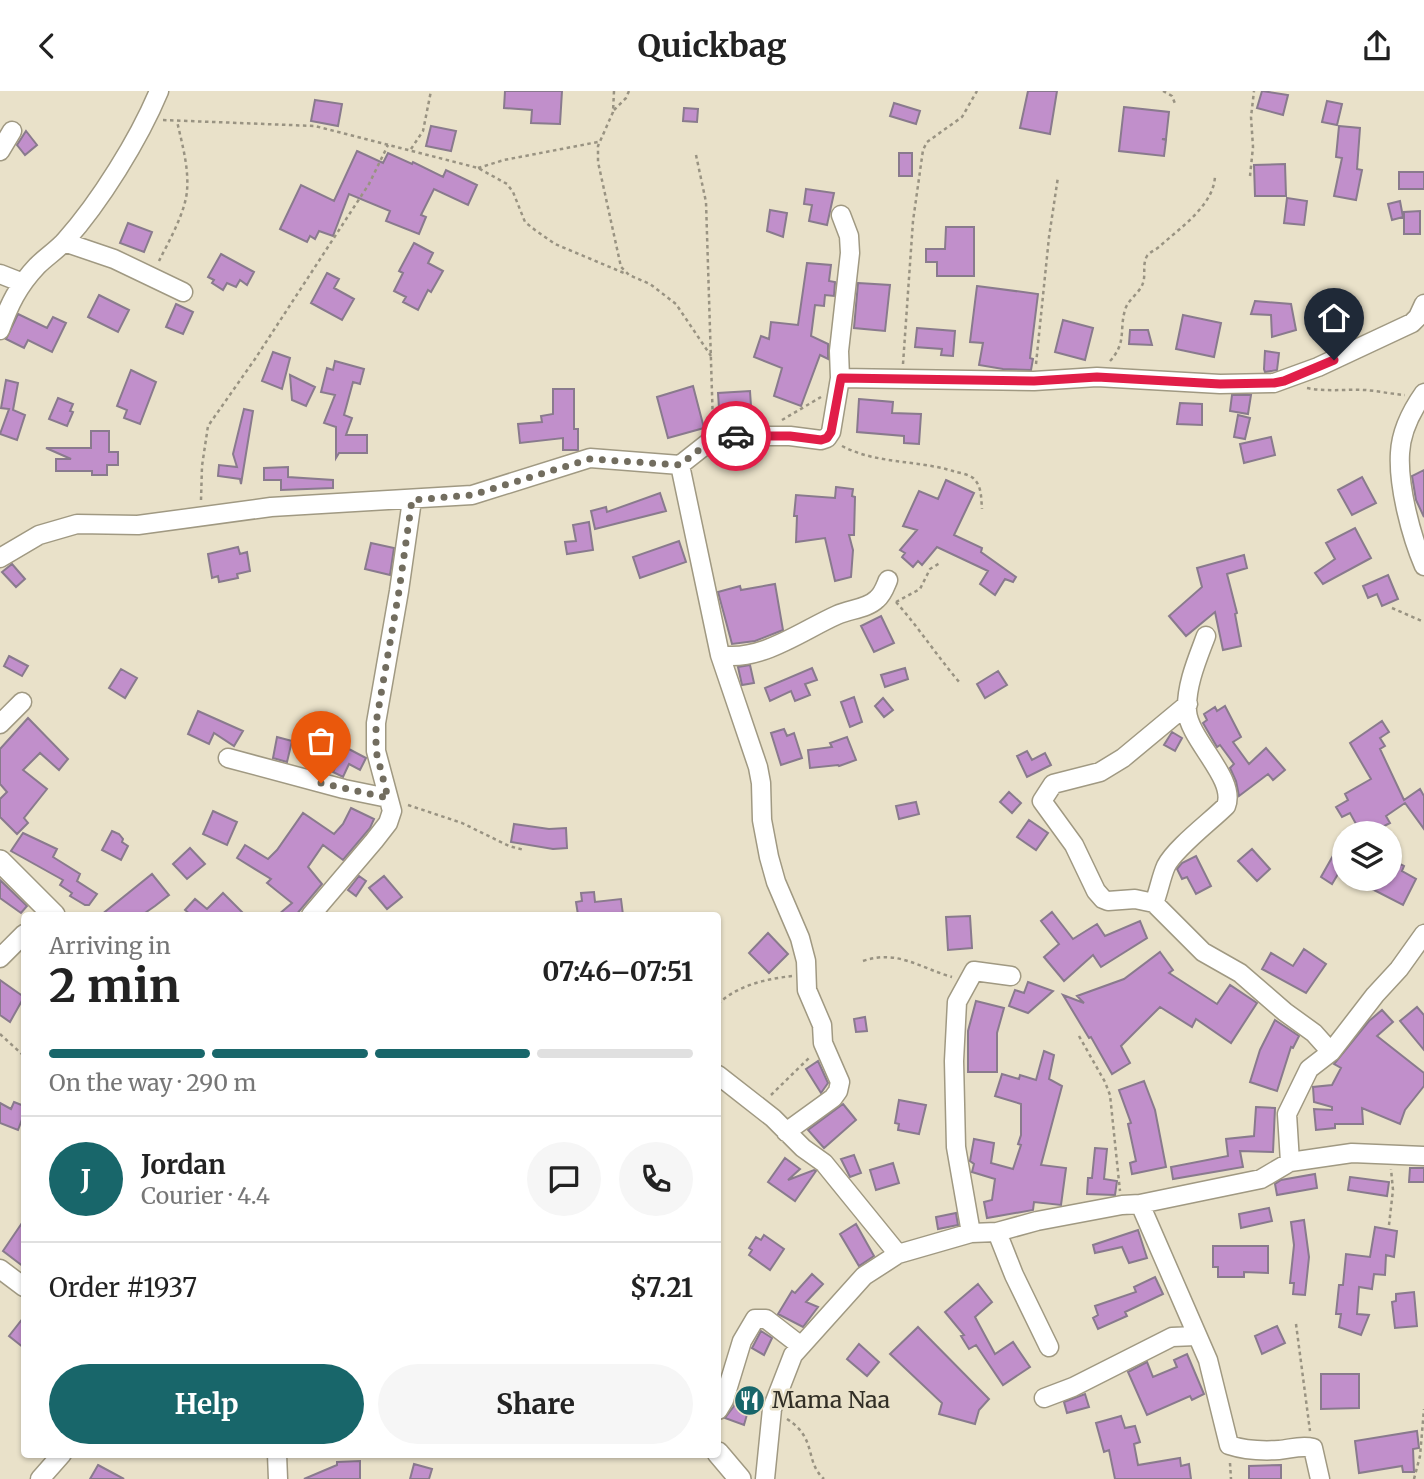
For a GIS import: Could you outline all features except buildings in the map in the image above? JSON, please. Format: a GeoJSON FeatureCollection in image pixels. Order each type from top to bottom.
{"type":"FeatureCollection","features":[{"type":"Feature","properties":{"kind":"street"},"geometry":{"type":"LineString","coordinates":[[0,330],[12,290],[64,242],[92,207],[147,120],[159,91]]}},
{"type":"Feature","properties":{"kind":"street"},"geometry":{"type":"LineString","coordinates":[[0,151],[12,131]]}},
{"type":"Feature","properties":{"kind":"street"},"geometry":{"type":"LineString","coordinates":[[0,558],[39,535],[77,524],[138,524],[271,507],[472,495],[590,459],[680,465],[713,439],[758,436],[821,440],[827,438],[831,432],[840,383],[839,351],[850,253],[849,236],[841,215]]}},
{"type":"Feature","properties":{"kind":"street"},"geometry":{"type":"LineString","coordinates":[[64,242],[114,259],[183,292]]}},
{"type":"Feature","properties":{"kind":"street"},"geometry":{"type":"LineString","coordinates":[[0,274],[12,290]]}},
{"type":"Feature","properties":{"kind":"street"},"geometry":{"type":"LineString","coordinates":[[840,383],[902,379],[1034,381],[1097,377],[1220,384],[1284,381],[1412,323],[1424,304]]}},
{"type":"Feature","properties":{"kind":"street"},"geometry":{"type":"LineString","coordinates":[[1423,394],[1405,429],[1400,452],[1401,472],[1420,539],[1424,566]]}},
{"type":"Feature","properties":{"kind":"street"},"geometry":{"type":"LineString","coordinates":[[680,465],[720,655],[758,767],[762,820],[769,857],[776,882],[800,938],[808,975],[807,990],[821,1025],[823,1044],[840,1082],[833,1098],[786,1132]]}},
{"type":"Feature","properties":{"kind":"street"},"geometry":{"type":"LineString","coordinates":[[314,912],[388,823],[392,811],[376,751],[376,723],[401,582],[412,500]]}},
{"type":"Feature","properties":{"kind":"street"},"geometry":{"type":"LineString","coordinates":[[720,655],[730,656],[771,647],[839,614],[866,606],[876,600],[888,580]]}},
{"type":"Feature","properties":{"kind":"street"},"geometry":{"type":"LineString","coordinates":[[1154,903],[1173,855],[1226,806],[1228,801],[1227,788],[1187,713],[1189,685],[1206,636]]}},
{"type":"Feature","properties":{"kind":"street"},"geometry":{"type":"LineString","coordinates":[[0,724],[22,702]]}},
{"type":"Feature","properties":{"kind":"street"},"geometry":{"type":"LineString","coordinates":[[1188,704],[1123,758],[1100,772],[1053,784],[1042,801],[1074,845],[1096,891],[1103,899],[1135,899],[1154,903],[1203,952],[1240,973],[1284,1012],[1314,1033],[1331,1052]]}},
{"type":"Feature","properties":{"kind":"street"},"geometry":{"type":"LineString","coordinates":[[228,758],[388,798]]}},
{"type":"Feature","properties":{"kind":"street"},"geometry":{"type":"LineString","coordinates":[[0,862],[48,912]]}},
{"type":"Feature","properties":{"kind":"street"},"geometry":{"type":"LineString","coordinates":[[1290,1162],[1287,1114],[1309,1069],[1331,1052],[1424,934]]}},
{"type":"Feature","properties":{"kind":"street"},"geometry":{"type":"LineString","coordinates":[[0,958],[21,937]]}},
{"type":"Feature","properties":{"kind":"street"},"geometry":{"type":"LineString","coordinates":[[971,1233],[956,1147],[954,1102],[957,1002],[974,971],[1012,976]]}},
{"type":"Feature","properties":{"kind":"street"},"geometry":{"type":"LineString","coordinates":[[721,1077],[824,1163],[898,1254]]}},
{"type":"Feature","properties":{"kind":"street"},"geometry":{"type":"LineString","coordinates":[[765,1479],[772,1409],[793,1355],[864,1276],[898,1254],[971,1233],[997,1232],[1037,1221],[1261,1179],[1290,1162],[1352,1153],[1424,1156]]}},
{"type":"Feature","properties":{"kind":"street"},"geometry":{"type":"LineString","coordinates":[[1131,1204],[1208,1360],[1229,1445],[1240,1449],[1277,1450],[1304,1446],[1313,1448],[1320,1479]]}},
{"type":"Feature","properties":{"kind":"street"},"geometry":{"type":"LineString","coordinates":[[997,1232],[1014,1275],[1049,1347]]}},
{"type":"Feature","properties":{"kind":"street"},"geometry":{"type":"LineString","coordinates":[[0,1269],[21,1285]]}},
{"type":"Feature","properties":{"kind":"street"},"geometry":{"type":"LineString","coordinates":[[721,1405],[742,1341],[755,1319],[766,1319],[801,1346]]}},
{"type":"Feature","properties":{"kind":"street"},"geometry":{"type":"LineString","coordinates":[[1044,1398],[1086,1381],[1172,1337],[1196,1336]]}},
{"type":"Feature","properties":{"kind":"street"},"geometry":{"type":"LineString","coordinates":[[721,1457],[740,1479]]}},
{"type":"Feature","properties":{"kind":"street"},"geometry":{"type":"LineString","coordinates":[[40,1479],[58,1458]]}},
{"type":"Feature","properties":{"kind":"street"},"geometry":{"type":"LineString","coordinates":[[277,1458],[278,1479]]}},
{"type":"Feature","properties":{"kind":"path"},"geometry":{"type":"LineString","coordinates":[[411,149],[424,131],[431,91]]}},
{"type":"Feature","properties":{"kind":"path"},"geometry":{"type":"LineString","coordinates":[[613,112],[614,91]]}},
{"type":"Feature","properties":{"kind":"path"},"geometry":{"type":"LineString","coordinates":[[624,273],[598,162],[600,142],[613,112],[629,91]]}},
{"type":"Feature","properties":{"kind":"path"},"geometry":{"type":"LineString","coordinates":[[902,379],[913,221],[923,151],[927,142],[962,117],[977,91]]}},
{"type":"Feature","properties":{"kind":"path"},"geometry":{"type":"LineString","coordinates":[[1163,91],[1172,96],[1176,106]]}},
{"type":"Feature","properties":{"kind":"path"},"geometry":{"type":"LineString","coordinates":[[1250,176],[1254,91]]}},
{"type":"Feature","properties":{"kind":"path"},"geometry":{"type":"LineString","coordinates":[[147,120],[263,122],[315,126],[478,168],[507,184],[525,222],[555,244],[650,283],[669,297],[711,356]]}},
{"type":"Feature","properties":{"kind":"path"},"geometry":{"type":"LineString","coordinates":[[152,276],[176,227],[186,196],[186,164],[177,121]]}},
{"type":"Feature","properties":{"kind":"path"},"geometry":{"type":"LineString","coordinates":[[478,168],[504,160],[600,142]]}},
{"type":"Feature","properties":{"kind":"path"},"geometry":{"type":"LineString","coordinates":[[200,517],[202,466],[208,426],[369,184],[388,145]]}},
{"type":"Feature","properties":{"kind":"path"},"geometry":{"type":"LineString","coordinates":[[696,155],[706,202],[713,439]]}},
{"type":"Feature","properties":{"kind":"path"},"geometry":{"type":"LineString","coordinates":[[1097,377],[1119,349],[1125,310],[1143,285],[1147,257],[1173,233],[1187,225],[1196,211],[1210,198],[1215,176]]}},
{"type":"Feature","properties":{"kind":"path"},"geometry":{"type":"LineString","coordinates":[[1034,381],[1058,177]]}},
{"type":"Feature","properties":{"kind":"path"},"geometry":{"type":"LineString","coordinates":[[1284,381],[1323,391],[1367,390],[1382,394],[1423,394]]}},
{"type":"Feature","properties":{"kind":"path"},"geometry":{"type":"LineString","coordinates":[[758,436],[840,383]]}},
{"type":"Feature","properties":{"kind":"path"},"geometry":{"type":"LineString","coordinates":[[827,438],[848,449],[874,457],[941,467],[966,475],[974,479],[980,489],[982,509]]}},
{"type":"Feature","properties":{"kind":"path"},"geometry":{"type":"LineString","coordinates":[[876,600],[882,607],[920,589],[930,569],[940,563]]}},
{"type":"Feature","properties":{"kind":"path"},"geometry":{"type":"LineString","coordinates":[[896,602],[913,620],[960,683]]}},
{"type":"Feature","properties":{"kind":"path"},"geometry":{"type":"LineString","coordinates":[[1392,608],[1424,622]]}},
{"type":"Feature","properties":{"kind":"path"},"geometry":{"type":"LineString","coordinates":[[388,798],[462,823],[509,846],[524,850]]}},
{"type":"Feature","properties":{"kind":"path"},"geometry":{"type":"LineString","coordinates":[[863,961],[876,956],[894,956],[961,980],[969,978]]}},
{"type":"Feature","properties":{"kind":"path"},"geometry":{"type":"LineString","coordinates":[[721,1002],[746,986],[765,979],[808,975]]}},
{"type":"Feature","properties":{"kind":"path"},"geometry":{"type":"LineString","coordinates":[[0,1034],[21,1053]]}},
{"type":"Feature","properties":{"kind":"path"},"geometry":{"type":"LineString","coordinates":[[1079,1036],[1102,1075],[1110,1095],[1131,1204]]}},
{"type":"Feature","properties":{"kind":"path"},"geometry":{"type":"LineString","coordinates":[[763,1111],[777,1087],[787,1081],[823,1044]]}},
{"type":"Feature","properties":{"kind":"path"},"geometry":{"type":"LineString","coordinates":[[1389,1156],[1393,1189],[1389,1225]]}},
{"type":"Feature","properties":{"kind":"path"},"geometry":{"type":"LineString","coordinates":[[1296,1324],[1313,1448]]}},
{"type":"Feature","properties":{"kind":"path"},"geometry":{"type":"LineString","coordinates":[[772,1409],[800,1428],[810,1445],[817,1472],[824,1479]]}},
{"type":"Feature","properties":{"kind":"path"},"geometry":{"type":"LineString","coordinates":[[1414,1479],[1420,1456],[1424,1409]]}},
{"type":"Feature","properties":{"kind":"way so far"},"geometry":{"type":"LineString","coordinates":[[321,783],[388,798],[376,751],[376,723],[412,500],[472,495],[590,459],[680,465],[713,439],[736,436]]}},
{"type":"Feature","properties":{"kind":"place","name":"Mama Naa"},"geometry":{"type":"Point","coordinates":[749,1400]}},
{"type":"Feature","properties":{"kind":"route"},"geometry":{"type":"LineString","coordinates":[[736,436],[790,436],[808,440],[827,438],[831,432],[841,378],[1034,381],[1127,377],[1220,384],[1274,383],[1334,360]]}}]}
